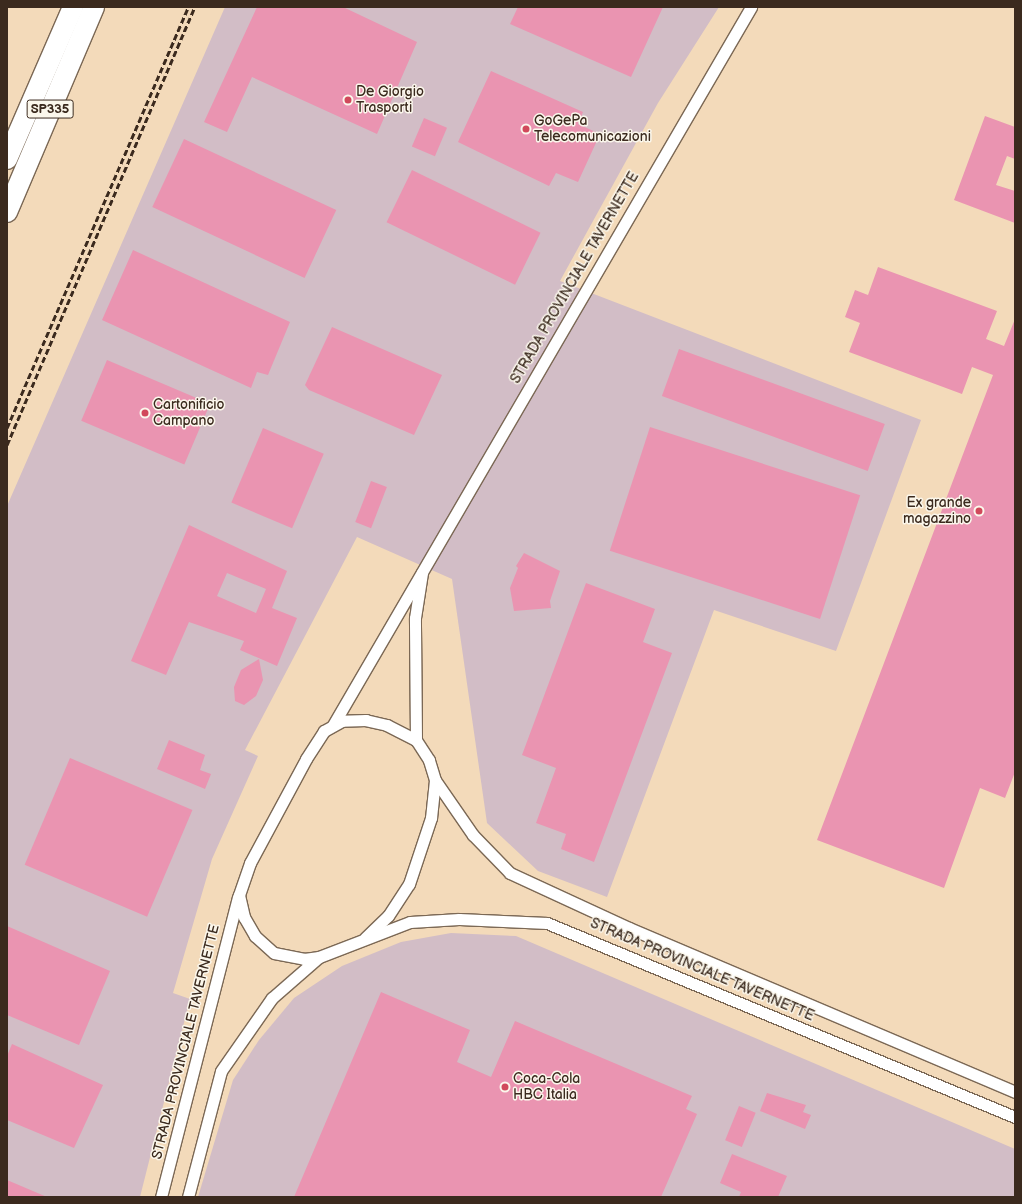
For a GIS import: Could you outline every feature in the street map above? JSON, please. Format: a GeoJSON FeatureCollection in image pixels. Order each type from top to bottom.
{"type":"FeatureCollection","features":[{"type":"Feature","properties":{"kind":"highway","name":"SP335"},"geometry":{"type":"LineString","coordinates":[[7,159],[73,7]]}},
{"type":"Feature","properties":{"kind":"highway","name":"SP335"},"geometry":{"type":"LineString","coordinates":[[7,212],[94,7]]}},
{"type":"Feature","properties":{"kind":"street","name":"STRADA PROVINCIALE TAVERNETTE"},"geometry":{"type":"LineString","coordinates":[[161,1197],[239,895],[250,863],[306,759],[324,731],[333,725],[424,565],[751,7]]}},
{"type":"Feature","properties":{"kind":"street","name":"STRADA PROVINCIALE TAVERNETTE"},"geometry":{"type":"LineString","coordinates":[[416,740],[415,618],[424,565]]}},
{"type":"Feature","properties":{"kind":"street"},"geometry":{"type":"LineString","coordinates":[[239,895],[244,918],[255,936],[274,953],[304,959],[319,957],[345,949],[365,938],[388,916],[409,884],[431,818],[434,780],[429,760],[416,740],[392,727],[366,720],[333,725]]}},
{"type":"Feature","properties":{"kind":"street","name":"STRADA PROVINCIALE TAVERNETTE"},"geometry":{"type":"LineString","coordinates":[[434,780],[473,835],[510,873],[630,928],[1015,1092]]}},
{"type":"Feature","properties":{"kind":"street","name":"STRADA PROVINCIALE TAVERNETTE"},"geometry":{"type":"LineString","coordinates":[[365,938],[410,922],[459,919],[547,923],[1015,1117]]}},
{"type":"Feature","properties":{"kind":"street"},"geometry":{"type":"LineString","coordinates":[[188,1197],[221,1071],[272,998],[319,957]]}},
{"type":"Feature","properties":{"kind":"shaded area"},"geometry":{"type":"Polygon","coordinates":[[[225,7],[719,7],[658,103],[560,281],[921,420],[836,651],[714,610],[607,897],[538,871],[487,823],[452,579],[357,537],[245,750],[258,756],[212,859],[173,993],[190,999],[140,1197],[7,1197],[7,506],[225,7]]]}},
{"type":"Feature","properties":{"kind":"shaded area"},"geometry":{"type":"Polygon","coordinates":[[[451,933],[516,936],[1015,1149],[1015,1197],[198,1197],[233,1080],[259,1040],[294,998],[342,966],[401,942],[451,933]]]}},
{"type":"Feature","properties":{"kind":"building","name":"De Giorgio Trasporti"},"geometry":{"type":"Polygon","coordinates":[[[257,7],[343,7],[417,42],[377,134],[252,77],[227,132],[204,122],[257,7]]]}},
{"type":"Feature","properties":{"kind":"building"},"geometry":{"type":"Polygon","coordinates":[[[518,7],[663,7],[631,77],[510,24],[518,7]]]}},
{"type":"Feature","properties":{"kind":"building","name":"GoGePa Telecomunicazioni"},"geometry":{"type":"Polygon","coordinates":[[[491,71],[583,112],[578,124],[600,134],[578,182],[556,173],[549,186],[458,142],[491,71]]]}},
{"type":"Feature","properties":{"kind":"building"},"geometry":{"type":"Polygon","coordinates":[[[985,116],[1015,127],[1015,159],[1007,156],[996,185],[1015,191],[1015,223],[954,200],[985,116]]]}},
{"type":"Feature","properties":{"kind":"building"},"geometry":{"type":"Polygon","coordinates":[[[424,118],[447,128],[435,156],[412,147],[424,118]]]}},
{"type":"Feature","properties":{"kind":"building"},"geometry":{"type":"Polygon","coordinates":[[[184,139],[336,210],[305,278],[152,207],[184,139]]]}},
{"type":"Feature","properties":{"kind":"building"},"geometry":{"type":"Polygon","coordinates":[[[412,170],[541,233],[515,285],[387,222],[412,170]]]}},
{"type":"Feature","properties":{"kind":"building"},"geometry":{"type":"Polygon","coordinates":[[[133,250],[290,322],[268,375],[257,372],[251,388],[102,320],[133,250]]]}},
{"type":"Feature","properties":{"kind":"building"},"geometry":{"type":"Polygon","coordinates":[[[878,267],[997,311],[986,339],[1004,346],[1015,319],[1015,772],[1005,798],[980,788],[944,888],[817,840],[993,375],[972,367],[962,394],[849,352],[860,323],[845,317],[855,290],[868,295],[878,267]]]}},
{"type":"Feature","properties":{"kind":"building"},"geometry":{"type":"Polygon","coordinates":[[[332,327],[442,375],[414,435],[309,390],[305,385],[332,327]]]}},
{"type":"Feature","properties":{"kind":"building"},"geometry":{"type":"Polygon","coordinates":[[[679,349],[885,424],[868,471],[662,396],[679,349]]]}},
{"type":"Feature","properties":{"kind":"building","name":"Cartonificio Campano"},"geometry":{"type":"Polygon","coordinates":[[[107,360],[210,404],[184,465],[81,421],[107,360]]]}},
{"type":"Feature","properties":{"kind":"building"},"geometry":{"type":"Polygon","coordinates":[[[650,427],[860,495],[820,619],[610,551],[650,427]]]}},
{"type":"Feature","properties":{"kind":"building"},"geometry":{"type":"Polygon","coordinates":[[[263,428],[324,454],[292,528],[231,503],[263,428]]]}},
{"type":"Feature","properties":{"kind":"building"},"geometry":{"type":"Polygon","coordinates":[[[371,481],[387,487],[371,528],[355,522],[371,481]]]}},
{"type":"Feature","properties":{"kind":"building"},"geometry":{"type":"Polygon","coordinates":[[[189,525],[287,571],[272,608],[297,618],[277,666],[240,650],[244,641],[189,622],[166,675],[131,661],[189,525]],[[227,573],[217,596],[256,613],[266,589],[227,573]]]}},
{"type":"Feature","properties":{"kind":"building"},"geometry":{"type":"Polygon","coordinates":[[[524,553],[560,571],[550,601],[551,608],[514,611],[510,588],[518,568],[516,566],[524,553]]]}},
{"type":"Feature","properties":{"kind":"building"},"geometry":{"type":"Polygon","coordinates":[[[586,583],[655,609],[643,642],[672,653],[594,862],[561,849],[566,834],[536,823],[556,768],[522,755],[586,583]]]}},
{"type":"Feature","properties":{"kind":"building"},"geometry":{"type":"Polygon","coordinates":[[[259,659],[263,680],[256,696],[244,705],[235,701],[234,687],[241,670],[259,659]]]}},
{"type":"Feature","properties":{"kind":"building"},"geometry":{"type":"Polygon","coordinates":[[[169,740],[205,755],[200,770],[211,774],[205,789],[157,769],[169,740]]]}},
{"type":"Feature","properties":{"kind":"building"},"geometry":{"type":"Polygon","coordinates":[[[70,758],[192,810],[147,917],[25,865],[70,758]]]}},
{"type":"Feature","properties":{"kind":"building"},"geometry":{"type":"Polygon","coordinates":[[[7,926],[110,971],[79,1045],[7,1015],[7,926]]]}},
{"type":"Feature","properties":{"kind":"building","name":"Coca-Cola HBC Italia"},"geometry":{"type":"Polygon","coordinates":[[[381,992],[470,1030],[457,1062],[491,1077],[515,1021],[692,1096],[686,1109],[697,1114],[661,1197],[294,1197],[381,992]]]}},
{"type":"Feature","properties":{"kind":"building"},"geometry":{"type":"Polygon","coordinates":[[[12,1044],[103,1085],[74,1148],[7,1120],[7,1056],[12,1044]]]}},
{"type":"Feature","properties":{"kind":"building"},"geometry":{"type":"Polygon","coordinates":[[[767,1093],[806,1105],[803,1112],[811,1115],[805,1129],[760,1111],[767,1093]]]}},
{"type":"Feature","properties":{"kind":"building"},"geometry":{"type":"Polygon","coordinates":[[[739,1106],[756,1113],[742,1147],[725,1140],[739,1106]]]}},
{"type":"Feature","properties":{"kind":"building"},"geometry":{"type":"Polygon","coordinates":[[[732,1154],[787,1176],[778,1197],[739,1197],[741,1192],[720,1183],[732,1154]]]}},
{"type":"Feature","properties":{"kind":"building"},"geometry":{"type":"Polygon","coordinates":[[[7,1180],[47,1197],[7,1197],[7,1180]]]}},
{"type":"Feature","properties":{"kind":"railway"},"geometry":{"type":"LineString","coordinates":[[7,428],[188,7]]}},
{"type":"Feature","properties":{"kind":"railway"},"geometry":{"type":"LineString","coordinates":[[7,445],[195,7]]}},
{"type":"Feature","properties":{"kind":"place","name":"De Giorgio Trasporti"},"geometry":{"type":"Point","coordinates":[348,100]}},
{"type":"Feature","properties":{"kind":"place","name":"GoGePa Telecomunicazioni"},"geometry":{"type":"Point","coordinates":[526,129]}},
{"type":"Feature","properties":{"kind":"place","name":"Cartonificio Campano"},"geometry":{"type":"Point","coordinates":[145,413]}},
{"type":"Feature","properties":{"kind":"place","name":"Ex grande magazzino"},"geometry":{"type":"Point","coordinates":[979,511]}},
{"type":"Feature","properties":{"kind":"place","name":"Coca-Cola HBC Italia"},"geometry":{"type":"Point","coordinates":[505,1087]}}]}
